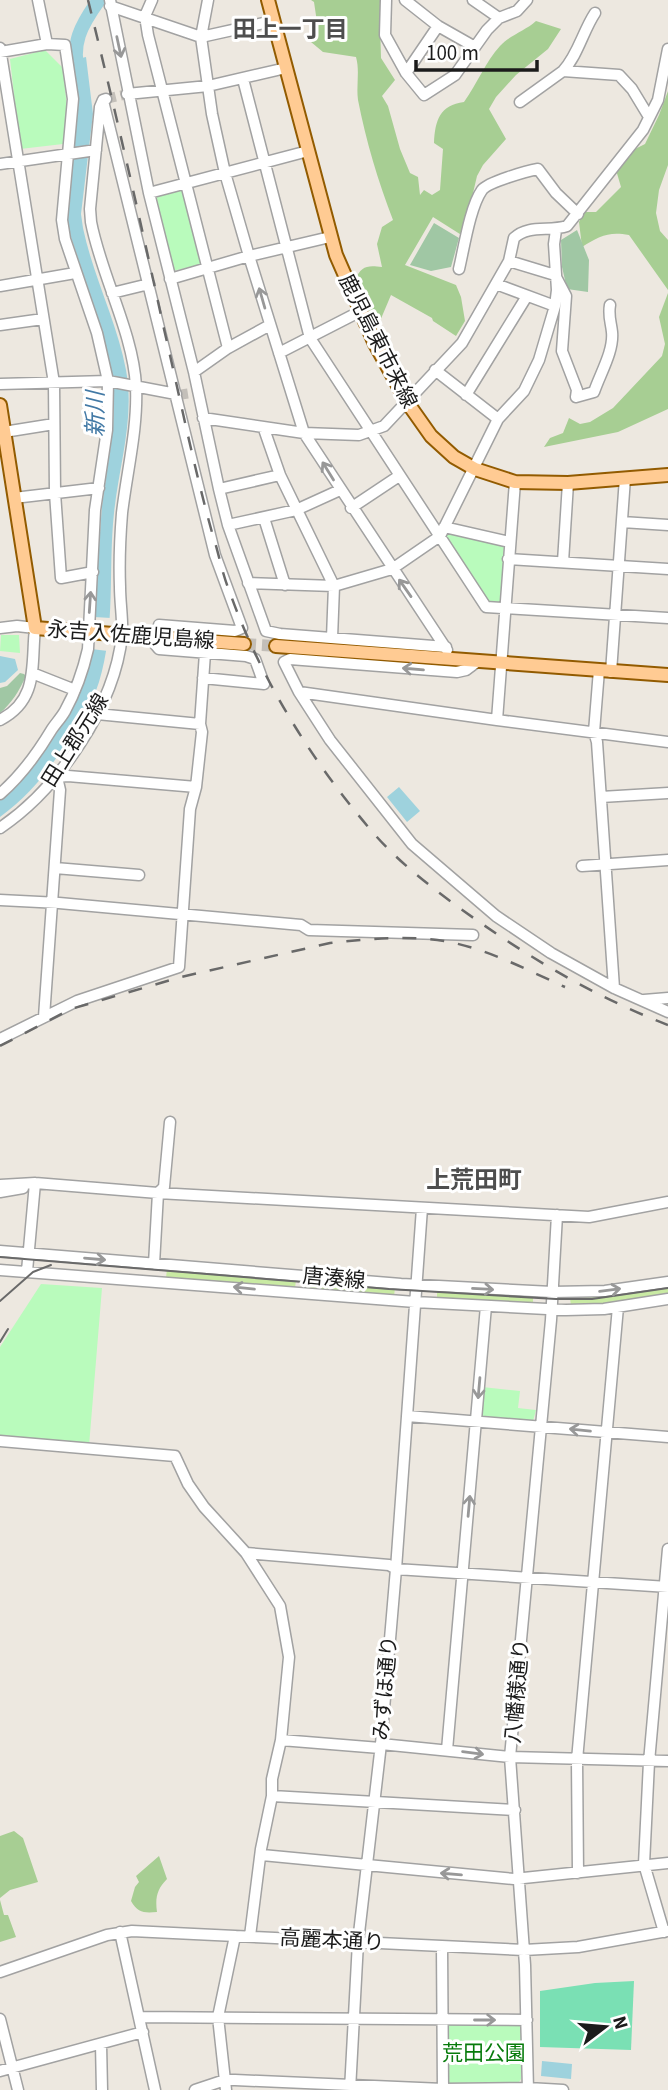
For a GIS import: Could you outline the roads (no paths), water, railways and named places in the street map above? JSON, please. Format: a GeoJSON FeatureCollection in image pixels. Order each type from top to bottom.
{"type":"FeatureCollection","features":[{"type":"Feature","properties":{"kind":"main road","name":"鹿児島東市来線"},"geometry":{"type":"LineString","coordinates":[[268,0],[330,237],[359,312],[407,402],[431,436],[454,457],[475,468],[515,482],[568,483],[668,475]]}},
{"type":"Feature","properties":{"kind":"main road","name":"永吉入佐鹿児島線"},"geometry":{"type":"LineString","coordinates":[[0,405],[5,464],[15,498],[35,628],[244,644]]}},
{"type":"Feature","properties":{"kind":"main road"},"geometry":{"type":"LineString","coordinates":[[276,646],[668,675]]}},
{"type":"Feature","properties":{"kind":"street"},"geometry":{"type":"LineString","coordinates":[[38,0],[47,44]]}},
{"type":"Feature","properties":{"kind":"street"},"geometry":{"type":"LineString","coordinates":[[152,0],[145,16],[228,348]]}},
{"type":"Feature","properties":{"kind":"street"},"geometry":{"type":"LineString","coordinates":[[208,0],[201,37],[212,114],[225,173],[304,433],[453,659]]}},
{"type":"Feature","properties":{"kind":"street"},"geometry":{"type":"LineString","coordinates":[[386,0],[385,35],[406,73],[424,95],[455,75],[499,18],[517,11],[527,0]]}},
{"type":"Feature","properties":{"kind":"street"},"geometry":{"type":"LineString","coordinates":[[405,0],[438,26],[474,47]]}},
{"type":"Feature","properties":{"kind":"street"},"geometry":{"type":"LineString","coordinates":[[472,0],[499,18]]}},
{"type":"Feature","properties":{"kind":"street"},"geometry":{"type":"LineString","coordinates":[[110,3],[201,37],[273,21]]}},
{"type":"Feature","properties":{"kind":"street"},"geometry":{"type":"LineString","coordinates":[[110,3],[149,193],[194,372],[194,393],[203,418],[228,526],[266,631],[280,635],[446,647]]}},
{"type":"Feature","properties":{"kind":"street"},"geometry":{"type":"LineString","coordinates":[[520,102],[570,64],[585,28],[595,13]]}},
{"type":"Feature","properties":{"kind":"street"},"geometry":{"type":"LineString","coordinates":[[406,73],[438,26]]}},
{"type":"Feature","properties":{"kind":"street"},"geometry":{"type":"LineString","coordinates":[[0,794],[23,772],[44,745],[75,690],[83,670],[93,572],[95,509],[107,430],[108,381],[97,333],[75,273],[62,220],[73,99],[65,45],[47,44],[0,50],[54,383],[55,493],[61,578],[93,572]]}},
{"type":"Feature","properties":{"kind":"street"},"geometry":{"type":"LineString","coordinates":[[203,418],[304,433],[359,435],[384,426],[462,343],[509,261],[514,238],[521,232],[533,229],[556,230],[568,226],[643,130],[658,100],[668,49]]}},
{"type":"Feature","properties":{"kind":"street"},"geometry":{"type":"LineString","coordinates":[[128,94],[208,86],[286,68]]}},
{"type":"Feature","properties":{"kind":"street"},"geometry":{"type":"LineString","coordinates":[[563,71],[619,75],[632,89],[649,117]]}},
{"type":"Feature","properties":{"kind":"street"},"geometry":{"type":"LineString","coordinates":[[243,79],[310,338],[399,476],[442,532],[486,607],[668,618]]}},
{"type":"Feature","properties":{"kind":"street","name":"田上郡元線"},"geometry":{"type":"LineString","coordinates":[[0,828],[33,804],[57,777],[97,714],[110,684],[122,635],[119,561],[122,512],[133,440],[136,385],[128,345],[91,222],[96,150],[105,99],[149,284]]}},
{"type":"Feature","properties":{"kind":"street"},"geometry":{"type":"LineString","coordinates":[[0,164],[96,150]]}},
{"type":"Feature","properties":{"kind":"street"},"geometry":{"type":"LineString","coordinates":[[149,193],[307,151]]}},
{"type":"Feature","properties":{"kind":"street"},"geometry":{"type":"LineString","coordinates":[[458,269],[482,189],[493,181],[538,169],[556,193],[578,214]]}},
{"type":"Feature","properties":{"kind":"street"},"geometry":{"type":"LineString","coordinates":[[248,583],[334,586],[392,569],[442,532],[498,419],[524,391],[539,360],[555,306],[556,230]]}},
{"type":"Feature","properties":{"kind":"street"},"geometry":{"type":"LineString","coordinates":[[170,279],[249,256],[330,237]]}},
{"type":"Feature","properties":{"kind":"street"},"geometry":{"type":"LineString","coordinates":[[509,261],[555,275],[566,296],[562,351],[577,390],[576,397],[594,392],[609,351],[612,333],[608,318],[610,305]]}},
{"type":"Feature","properties":{"kind":"street"},"geometry":{"type":"LineString","coordinates":[[0,286],[75,273]]}},
{"type":"Feature","properties":{"kind":"street"},"geometry":{"type":"LineString","coordinates":[[112,293],[149,284],[215,555],[242,628],[235,631],[159,625],[152,637],[159,649],[255,659],[264,684],[203,678]]}},
{"type":"Feature","properties":{"kind":"street"},"geometry":{"type":"LineString","coordinates":[[496,284],[555,306]]}},
{"type":"Feature","properties":{"kind":"street"},"geometry":{"type":"LineString","coordinates":[[466,395],[527,296]]}},
{"type":"Feature","properties":{"kind":"street"},"geometry":{"type":"LineString","coordinates":[[279,353],[359,312]]}},
{"type":"Feature","properties":{"kind":"street"},"geometry":{"type":"LineString","coordinates":[[0,325],[43,319]]}},
{"type":"Feature","properties":{"kind":"street"},"geometry":{"type":"LineString","coordinates":[[194,372],[228,348],[270,326]]}},
{"type":"Feature","properties":{"kind":"street"},"geometry":{"type":"LineString","coordinates":[[435,370],[498,419]]}},
{"type":"Feature","properties":{"kind":"street"},"geometry":{"type":"LineString","coordinates":[[0,384],[108,381],[176,394]]}},
{"type":"Feature","properties":{"kind":"street"},"geometry":{"type":"LineString","coordinates":[[4,432],[54,424]]}},
{"type":"Feature","properties":{"kind":"street"},"geometry":{"type":"LineString","coordinates":[[264,429],[296,510],[334,586],[332,638]]}},
{"type":"Feature","properties":{"kind":"street"},"geometry":{"type":"LineString","coordinates":[[219,489],[281,475]]}},
{"type":"Feature","properties":{"kind":"street"},"geometry":{"type":"LineString","coordinates":[[351,508],[399,476]]}},
{"type":"Feature","properties":{"kind":"street"},"geometry":{"type":"LineString","coordinates":[[614,988],[597,742],[594,732],[615,614],[625,478]]}},
{"type":"Feature","properties":{"kind":"street"},"geometry":{"type":"LineString","coordinates":[[497,720],[515,482]]}},
{"type":"Feature","properties":{"kind":"street"},"geometry":{"type":"LineString","coordinates":[[563,562],[568,483]]}},
{"type":"Feature","properties":{"kind":"street"},"geometry":{"type":"LineString","coordinates":[[15,498],[99,488]]}},
{"type":"Feature","properties":{"kind":"street"},"geometry":{"type":"LineString","coordinates":[[228,526],[296,510],[340,490]]}},
{"type":"Feature","properties":{"kind":"street"},"geometry":{"type":"LineString","coordinates":[[264,518],[285,585]]}},
{"type":"Feature","properties":{"kind":"street"},"geometry":{"type":"LineString","coordinates":[[622,522],[668,525]]}},
{"type":"Feature","properties":{"kind":"street"},"geometry":{"type":"LineString","coordinates":[[442,532],[509,542]]}},
{"type":"Feature","properties":{"kind":"street"},"geometry":{"type":"LineString","coordinates":[[508,559],[668,569]]}},
{"type":"Feature","properties":{"kind":"street"},"geometry":{"type":"LineString","coordinates":[[0,628],[35,628],[29,689],[22,704],[0,720]]}},
{"type":"Feature","properties":{"kind":"street"},"geometry":{"type":"LineString","coordinates":[[0,1039],[77,1001],[179,967],[190,809],[196,787],[202,732],[200,724],[205,653]]}},
{"type":"Feature","properties":{"kind":"street"},"geometry":{"type":"LineString","coordinates":[[478,661],[466,670],[457,672],[290,659],[284,662],[299,692],[338,750],[412,844],[496,916],[551,953],[614,988],[668,1012]]}},
{"type":"Feature","properties":{"kind":"street"},"geometry":{"type":"LineString","coordinates":[[32,673],[75,690]]}},
{"type":"Feature","properties":{"kind":"street"},"geometry":{"type":"LineString","coordinates":[[299,692],[668,743]]}},
{"type":"Feature","properties":{"kind":"street"},"geometry":{"type":"LineString","coordinates":[[97,714],[200,724]]}},
{"type":"Feature","properties":{"kind":"street"},"geometry":{"type":"LineString","coordinates":[[44,1017],[60,790],[57,777],[196,787]]}},
{"type":"Feature","properties":{"kind":"street"},"geometry":{"type":"LineString","coordinates":[[601,797],[668,793]]}},
{"type":"Feature","properties":{"kind":"street"},"geometry":{"type":"LineString","coordinates":[[582,866],[668,860]]}},
{"type":"Feature","properties":{"kind":"street"},"geometry":{"type":"LineString","coordinates":[[55,868],[139,874]]}},
{"type":"Feature","properties":{"kind":"street"},"geometry":{"type":"LineString","coordinates":[[0,900],[301,925],[309,930],[473,935]]}},
{"type":"Feature","properties":{"kind":"street"},"geometry":{"type":"LineString","coordinates":[[643,1000],[668,999]]}},
{"type":"Feature","properties":{"kind":"street"},"geometry":{"type":"LineString","coordinates":[[154,1264],[159,1193],[164,1187],[170,1122]]}},
{"type":"Feature","properties":{"kind":"street"},"geometry":{"type":"LineString","coordinates":[[0,1192],[21,1189],[35,1182]]}},
{"type":"Feature","properties":{"kind":"street"},"geometry":{"type":"LineString","coordinates":[[27,1271],[35,1182]]}},
{"type":"Feature","properties":{"kind":"street"},"geometry":{"type":"LineString","coordinates":[[0,1185],[35,1182],[159,1193],[589,1217],[668,1202]]}},
{"type":"Feature","properties":{"kind":"street","name":"みずほ通り"},"geometry":{"type":"LineString","coordinates":[[350,2088],[358,1942],[396,1569],[422,1208]]}},
{"type":"Feature","properties":{"kind":"street","name":"八幡様通り"},"geometry":{"type":"LineString","coordinates":[[527,2089],[524,1950],[510,1757],[541,1427],[557,1215]]}},
{"type":"Feature","properties":{"kind":"street","name":"唐湊線"},"geometry":{"type":"LineString","coordinates":[[0,1251],[415,1285],[552,1293],[605,1291],[668,1282]]}},
{"type":"Feature","properties":{"kind":"street","name":"唐湊線"},"geometry":{"type":"LineString","coordinates":[[0,1270],[415,1303],[551,1309],[583,1310],[668,1299]]}},
{"type":"Feature","properties":{"kind":"street"},"geometry":{"type":"LineString","coordinates":[[447,1750],[486,1306]]}},
{"type":"Feature","properties":{"kind":"street"},"geometry":{"type":"LineString","coordinates":[[578,1873],[577,1760],[618,1307]]}},
{"type":"Feature","properties":{"kind":"street"},"geometry":{"type":"LineString","coordinates":[[407,1416],[668,1437]]}},
{"type":"Feature","properties":{"kind":"street"},"geometry":{"type":"LineString","coordinates":[[0,1441],[175,1456],[204,1507],[246,1553],[280,1606],[289,1657],[281,1740],[272,1779],[272,1796],[261,1849],[250,1936]]}},
{"type":"Feature","properties":{"kind":"street"},"geometry":{"type":"LineString","coordinates":[[666,1931],[644,1864],[649,1762],[668,1549]]}},
{"type":"Feature","properties":{"kind":"street"},"geometry":{"type":"LineString","coordinates":[[246,1553],[388,1565],[396,1569],[666,1587]]}},
{"type":"Feature","properties":{"kind":"street"},"geometry":{"type":"LineString","coordinates":[[281,1740],[447,1750],[510,1757],[668,1761]]}},
{"type":"Feature","properties":{"kind":"street"},"geometry":{"type":"LineString","coordinates":[[272,1796],[515,1810]]}},
{"type":"Feature","properties":{"kind":"street"},"geometry":{"type":"LineString","coordinates":[[262,1855],[367,1867],[519,1879],[668,1863]]}},
{"type":"Feature","properties":{"kind":"street","name":"高麗本通り"},"geometry":{"type":"LineString","coordinates":[[0,1972],[120,1932],[524,1950],[578,1947],[666,1931]]}},
{"type":"Feature","properties":{"kind":"street"},"geometry":{"type":"LineString","coordinates":[[120,1932],[155,2090]]}},
{"type":"Feature","properties":{"kind":"street"},"geometry":{"type":"LineString","coordinates":[[226,2085],[218,2017],[235,1936]]}},
{"type":"Feature","properties":{"kind":"street"},"geometry":{"type":"LineString","coordinates":[[442,1946],[443,2090]]}},
{"type":"Feature","properties":{"kind":"street"},"geometry":{"type":"LineString","coordinates":[[140,2017],[527,2020]]}},
{"type":"Feature","properties":{"kind":"street"},"geometry":{"type":"LineString","coordinates":[[0,2019],[18,2090]]}},
{"type":"Feature","properties":{"kind":"street"},"geometry":{"type":"LineString","coordinates":[[0,2071],[143,2032]]}},
{"type":"Feature","properties":{"kind":"street"},"geometry":{"type":"LineString","coordinates":[[101,2044],[102,2090]]}},
{"type":"Feature","properties":{"kind":"street"},"geometry":{"type":"LineString","coordinates":[[195,2090],[226,2085],[563,2090]]}},
{"type":"Feature","properties":{"kind":"water"},"geometry":{"type":"Polygon","coordinates":[[[86,57],[93,114],[81,214],[87,246],[122,352],[129,406],[112,534],[108,640],[99,682],[82,717],[39,781],[0,817],[0,798],[25,777],[66,718],[82,684],[91,652],[102,506],[113,429],[114,390],[102,331],[69,231],[67,212],[77,108],[73,60],[86,57]]]}},
{"type":"Feature","properties":{"kind":"water"},"geometry":{"type":"Polygon","coordinates":[[[0,656],[15,659],[18,670],[5,682],[0,683],[0,656]]]}},
{"type":"Feature","properties":{"kind":"water"},"geometry":{"type":"Polygon","coordinates":[[[399,787],[420,811],[407,822],[387,797],[399,787]]]}},
{"type":"Feature","properties":{"kind":"water"},"geometry":{"type":"Polygon","coordinates":[[[542,2061],[572,2064],[571,2079],[541,2076],[542,2061]]]}},
{"type":"Feature","properties":{"kind":"waterway","name":"新川"},"geometry":{"type":"LineString","coordinates":[[79,76],[76,54],[79,35],[99,0]]}},
{"type":"Feature","properties":{"kind":"tunnel"},"geometry":{"type":"LineString","coordinates":[[106,99],[127,94]]}},
{"type":"Feature","properties":{"kind":"tunnel"},"geometry":{"type":"LineString","coordinates":[[178,395],[191,393]]}},
{"type":"Feature","properties":{"kind":"tunnel"},"geometry":{"type":"LineString","coordinates":[[244,644],[276,646]]}},
{"type":"Feature","properties":{"kind":"tram line"},"geometry":{"type":"LineString","coordinates":[[0,1257],[389,1289],[556,1299],[592,1299],[668,1288]]}},
{"type":"Feature","properties":{"kind":"tram line"},"geometry":{"type":"LineString","coordinates":[[0,1301],[33,1272],[51,1265]]}},
{"type":"Feature","properties":{"kind":"tram line"},"geometry":{"type":"LineString","coordinates":[[0,1342],[8,1329]]}},
{"type":"Feature","properties":{"kind":"railway"},"geometry":{"type":"LineString","coordinates":[[88,0],[206,510],[227,584],[242,623],[256,656],[291,720],[353,809],[376,836],[417,875],[461,909],[535,959],[613,1001],[668,1025]]}},
{"type":"Feature","properties":{"kind":"railway"},"geometry":{"type":"LineString","coordinates":[[0,1046],[71,1009],[181,977],[330,943],[401,938],[444,941],[491,954],[565,987]]}},
{"type":"Feature","properties":{"kind":"district","name":"田上一丁目"},"geometry":{"type":"Point","coordinates":[290,29]}},
{"type":"Feature","properties":{"kind":"district","name":"上荒田町"},"geometry":{"type":"Point","coordinates":[474,1180]}},
{"type":"Feature","properties":{"kind":"park label","name":"荒田公園"},"geometry":{"type":"Point","coordinates":[484,2053]}}]}
